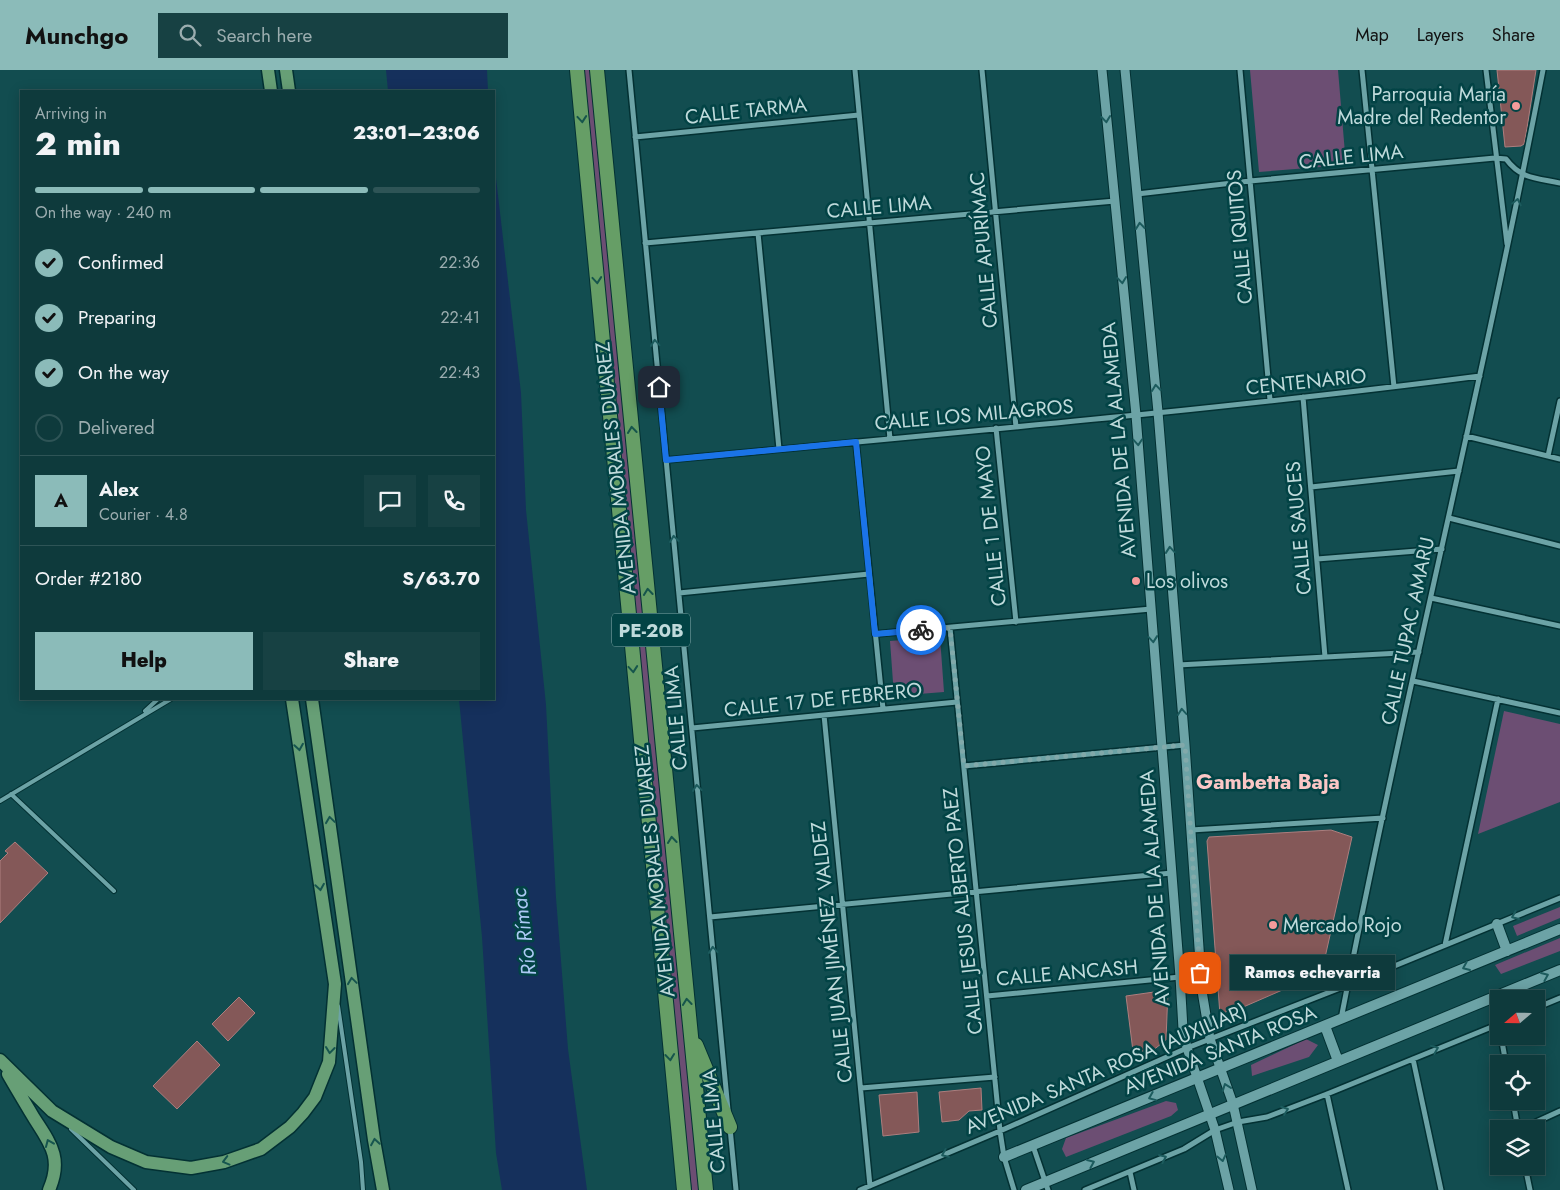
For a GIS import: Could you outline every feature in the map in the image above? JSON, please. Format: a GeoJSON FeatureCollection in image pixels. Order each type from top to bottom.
{"type":"FeatureCollection","features":[{"type":"Feature","properties":{"kind":"highway","name":"AVENIDA MORALES DUAREZ"},"geometry":{"type":"LineString","coordinates":[[577,70],[684,1190]]}},
{"type":"Feature","properties":{"kind":"highway","name":"AVENIDA MORALES DUAREZ"},"geometry":{"type":"LineString","coordinates":[[597,70],[706,1190]]}},
{"type":"Feature","properties":{"kind":"highway"},"geometry":{"type":"LineString","coordinates":[[690,1031],[730,1127]]}},
{"type":"Feature","properties":{"kind":"main road"},"geometry":{"type":"LineString","coordinates":[[268,70],[271,90]]}},
{"type":"Feature","properties":{"kind":"main road"},"geometry":{"type":"LineString","coordinates":[[286,70],[289,90]]}},
{"type":"Feature","properties":{"kind":"main road"},"geometry":{"type":"LineString","coordinates":[[312,700],[374,1140],[383,1190]]}},
{"type":"Feature","properties":{"kind":"main road"},"geometry":{"type":"LineString","coordinates":[[0,1061],[52,1111],[111,1147],[146,1162],[191,1168],[224,1162],[261,1149],[290,1128],[315,1097],[329,1062],[335,984],[290,702]]}},
{"type":"Feature","properties":{"kind":"main road"},"geometry":{"type":"LineString","coordinates":[[1497,924],[1507,950]]}},
{"type":"Feature","properties":{"kind":"main road","name":"AVENIDA SANTA ROSA"},"geometry":{"type":"LineString","coordinates":[[1004,1157],[1560,929]]}},
{"type":"Feature","properties":{"kind":"main road"},"geometry":{"type":"LineString","coordinates":[[1511,990],[1560,970]]}},
{"type":"Feature","properties":{"kind":"main road"},"geometry":{"type":"LineString","coordinates":[[1026,1190],[1047,1186],[1233,1104],[1490,999]]}},
{"type":"Feature","properties":{"kind":"main road"},"geometry":{"type":"LineString","coordinates":[[1325,1026],[1338,1061]]}},
{"type":"Feature","properties":{"kind":"main road"},"geometry":{"type":"LineString","coordinates":[[0,1061],[50,1142],[55,1166],[54,1177],[49,1190]]}},
{"type":"Feature","properties":{"kind":"street","name":"CALLE LIMA"},"geometry":{"type":"LineString","coordinates":[[628,70],[736,1190]]}},
{"type":"Feature","properties":{"kind":"street"},"geometry":{"type":"LineString","coordinates":[[855,70],[890,438]]}},
{"type":"Feature","properties":{"kind":"street","name":"CALLE APURÍMAC"},"geometry":{"type":"LineString","coordinates":[[982,70],[1016,427]]}},
{"type":"Feature","properties":{"kind":"street","name":"AVENIDA DE LA ALAMEDA"},"geometry":{"type":"LineString","coordinates":[[1102,70],[1136,415],[1183,1029],[1187,1048],[1215,1130],[1229,1190]]}},
{"type":"Feature","properties":{"kind":"street","name":"AVENIDA DE LA ALAMEDA"},"geometry":{"type":"LineString","coordinates":[[1125,70],[1158,412],[1185,745],[1202,991],[1210,1039],[1233,1104],[1252,1190]]}},
{"type":"Feature","properties":{"kind":"street","name":"CALLE IQUITOS"},"geometry":{"type":"LineString","coordinates":[[1240,70],[1270,400]]}},
{"type":"Feature","properties":{"kind":"street"},"geometry":{"type":"LineString","coordinates":[[1362,70],[1394,387]]}},
{"type":"Feature","properties":{"kind":"street","name":"CALLE TUPAC AMARU"},"geometry":{"type":"LineString","coordinates":[[1486,70],[1507,249]]}},
{"type":"Feature","properties":{"kind":"street","name":"CALLE TUPAC AMARU"},"geometry":{"type":"LineString","coordinates":[[1341,1019],[1523,175],[1543,70]]}},
{"type":"Feature","properties":{"kind":"street","name":"CALLE TARMA"},"geometry":{"type":"LineString","coordinates":[[635,137],[860,115]]}},
{"type":"Feature","properties":{"kind":"street","name":"CALLE LIMA"},"geometry":{"type":"LineString","coordinates":[[1137,194],[1250,181],[1495,158]]}},
{"type":"Feature","properties":{"kind":"street"},"geometry":{"type":"LineString","coordinates":[[1495,158],[1506,159],[1515,170],[1523,175],[1560,183]]}},
{"type":"Feature","properties":{"kind":"street","name":"CALLE LIMA"},"geometry":{"type":"LineString","coordinates":[[645,243],[1114,201]]}},
{"type":"Feature","properties":{"kind":"street"},"geometry":{"type":"LineString","coordinates":[[758,233],[779,449]]}},
{"type":"Feature","properties":{"kind":"street","name":"CENTENARIO"},"geometry":{"type":"LineString","coordinates":[[1136,415],[1480,376]]}},
{"type":"Feature","properties":{"kind":"street","name":"CALLE SAUCES"},"geometry":{"type":"LineString","coordinates":[[1303,397],[1325,657]]}},
{"type":"Feature","properties":{"kind":"street"},"geometry":{"type":"LineString","coordinates":[[1548,456],[1560,401]]}},
{"type":"Feature","properties":{"kind":"street","name":"CALLE LOS MILAGROS"},"geometry":{"type":"LineString","coordinates":[[666,460],[1136,415]]}},
{"type":"Feature","properties":{"kind":"street","name":"CALLE 1 DE MAYO"},"geometry":{"type":"LineString","coordinates":[[996,428],[1016,622]]}},
{"type":"Feature","properties":{"kind":"street"},"geometry":{"type":"LineString","coordinates":[[1466,436],[1560,459]]}},
{"type":"Feature","properties":{"kind":"street"},"geometry":{"type":"LineString","coordinates":[[856,442],[883,709]]}},
{"type":"Feature","properties":{"kind":"street"},"geometry":{"type":"LineString","coordinates":[[1311,488],[1459,471]]}},
{"type":"Feature","properties":{"kind":"street"},"geometry":{"type":"LineString","coordinates":[[1449,518],[1560,546]]}},
{"type":"Feature","properties":{"kind":"street"},"geometry":{"type":"LineString","coordinates":[[1317,559],[1442,549]]}},
{"type":"Feature","properties":{"kind":"street"},"geometry":{"type":"LineString","coordinates":[[679,593],[869,574]]}},
{"type":"Feature","properties":{"kind":"street"},"geometry":{"type":"LineString","coordinates":[[1431,598],[1560,626]]}},
{"type":"Feature","properties":{"kind":"street"},"geometry":{"type":"LineString","coordinates":[[875,634],[1151,608]]}},
{"type":"Feature","properties":{"kind":"street","name":"CALLE JESUS ALBERTO PAEZ"},"geometry":{"type":"LineString","coordinates":[[950,628],[1000,1131],[1004,1157],[1014,1190]]}},
{"type":"Feature","properties":{"kind":"street"},"geometry":{"type":"LineString","coordinates":[[1178,665],[1419,652]]}},
{"type":"Feature","properties":{"kind":"street"},"geometry":{"type":"LineString","coordinates":[[1413,681],[1560,713]]}},
{"type":"Feature","properties":{"kind":"street"},"geometry":{"type":"LineString","coordinates":[[1445,945],[1498,699]]}},
{"type":"Feature","properties":{"kind":"street","name":"CALLE 17 DE FEBRERO"},"geometry":{"type":"LineString","coordinates":[[692,728],[957,702]]}},
{"type":"Feature","properties":{"kind":"street","name":"CALLE JUAN JIMÉNEZ VALDEZ"},"geometry":{"type":"LineString","coordinates":[[824,715],[870,1186]]}},
{"type":"Feature","properties":{"kind":"street"},"geometry":{"type":"LineString","coordinates":[[964,766],[1185,745]]}},
{"type":"Feature","properties":{"kind":"street"},"geometry":{"type":"LineString","coordinates":[[1190,830],[1383,818]]}},
{"type":"Feature","properties":{"kind":"street"},"geometry":{"type":"LineString","coordinates":[[710,917],[1172,873]]}},
{"type":"Feature","properties":{"kind":"street","name":"AVENIDA SANTA ROSA (AUXILIAR)"},"geometry":{"type":"LineString","coordinates":[[860,1190],[1000,1131],[1187,1048],[1348,985],[1560,898]]}},
{"type":"Feature","properties":{"kind":"street","name":"CALLE ANCASH"},"geometry":{"type":"LineString","coordinates":[[986,996],[1180,977]]}},
{"type":"Feature","properties":{"kind":"street"},"geometry":{"type":"LineString","coordinates":[[1545,1004],[1560,998]]}},
{"type":"Feature","properties":{"kind":"street"},"geometry":{"type":"LineString","coordinates":[[1086,1190],[1184,1149],[1215,1130],[1238,1122],[1267,1116],[1490,1028]]}},
{"type":"Feature","properties":{"kind":"street"},"geometry":{"type":"LineString","coordinates":[[1413,1058],[1441,1190]]}},
{"type":"Feature","properties":{"kind":"street"},"geometry":{"type":"LineString","coordinates":[[861,1088],[994,1077]]}},
{"type":"Feature","properties":{"kind":"street"},"geometry":{"type":"LineString","coordinates":[[1326,1094],[1348,1190]]}},
{"type":"Feature","properties":{"kind":"street"},"geometry":{"type":"LineString","coordinates":[[1540,1120],[1560,1111]]}},
{"type":"Feature","properties":{"kind":"street"},"geometry":{"type":"LineString","coordinates":[[1033,1146],[1047,1186]]}},
{"type":"Feature","properties":{"kind":"street"},"geometry":{"type":"LineString","coordinates":[[1130,1172],[1134,1190]]}},
{"type":"Feature","properties":{"kind":"street"},"geometry":{"type":"LineString","coordinates":[[1528,1175],[1530,1190]]}},
{"type":"Feature","properties":{"kind":"lane"},"geometry":{"type":"LineString","coordinates":[[142,715],[157,700]]}},
{"type":"Feature","properties":{"kind":"lane"},"geometry":{"type":"LineString","coordinates":[[0,801],[167,700]]}},
{"type":"Feature","properties":{"kind":"lane"},"geometry":{"type":"LineString","coordinates":[[11,794],[114,890]]}},
{"type":"Feature","properties":{"kind":"lane"},"geometry":{"type":"LineString","coordinates":[[335,984],[360,1153],[363,1190]]}},
{"type":"Feature","properties":{"kind":"lane"},"geometry":{"type":"LineString","coordinates":[[52,1111],[134,1190]]}},
{"type":"Feature","properties":{"kind":"shaded area"},"geometry":{"type":"Polygon","coordinates":[[[583,70],[592,70],[699,1190],[692,1190],[681,1103],[583,70]]]}},
{"type":"Feature","properties":{"kind":"shaded area"},"geometry":{"type":"Polygon","coordinates":[[[1250,70],[1338,70],[1346,165],[1259,172],[1250,70]]]}},
{"type":"Feature","properties":{"kind":"shaded area"},"geometry":{"type":"Polygon","coordinates":[[[940,637],[944,692],[894,696],[890,641],[940,637]]]}},
{"type":"Feature","properties":{"kind":"shaded area"},"geometry":{"type":"Polygon","coordinates":[[[1504,711],[1560,724],[1560,802],[1478,834],[1504,711]]]}},
{"type":"Feature","properties":{"kind":"shaded area"},"geometry":{"type":"Polygon","coordinates":[[[1560,907],[1560,918],[1517,936],[1513,926],[1560,907]]]}},
{"type":"Feature","properties":{"kind":"shaded area"},"geometry":{"type":"Polygon","coordinates":[[[1560,938],[1560,951],[1501,974],[1495,965],[1560,938]]]}},
{"type":"Feature","properties":{"kind":"shaded area"},"geometry":{"type":"Polygon","coordinates":[[[1306,1039],[1318,1045],[1309,1057],[1252,1076],[1251,1065],[1306,1039]]]}},
{"type":"Feature","properties":{"kind":"shaded area"},"geometry":{"type":"Polygon","coordinates":[[[1166,1101],[1176,1103],[1178,1110],[1171,1116],[1066,1157],[1062,1149],[1066,1138],[1166,1101]]]}},
{"type":"Feature","properties":{"kind":"water"},"geometry":{"type":"Polygon","coordinates":[[[386,70],[487,70],[488,90],[388,90],[386,70]]]}},
{"type":"Feature","properties":{"kind":"water","name":"Río Rímac"},"geometry":{"type":"Polygon","coordinates":[[[495,170],[521,393],[526,510],[546,705],[556,898],[568,1049],[587,1190],[502,1190],[496,1153],[482,937],[459,700],[495,700],[495,170]]]}},
{"type":"Feature","properties":{"kind":"building","name":"Parroquia María Madre del Redentor"},"geometry":{"type":"Polygon","coordinates":[[[1497,70],[1536,70],[1524,144],[1521,146],[1505,147],[1497,70]]]}},
{"type":"Feature","properties":{"kind":"building","name":"Mercado Rojo"},"geometry":{"type":"Polygon","coordinates":[[[1331,830],[1352,837],[1324,962],[1311,960],[1310,978],[1241,1008],[1239,1005],[1220,1015],[1207,841],[1209,837],[1331,830]]]}},
{"type":"Feature","properties":{"kind":"building"},"geometry":{"type":"Polygon","coordinates":[[[15,842],[48,873],[0,923],[0,861],[8,853],[5,851],[15,842]]]}},
{"type":"Feature","properties":{"kind":"building"},"geometry":{"type":"Polygon","coordinates":[[[1168,990],[1166,1040],[1152,1051],[1133,1051],[1126,996],[1168,990]]]}},
{"type":"Feature","properties":{"kind":"building"},"geometry":{"type":"Polygon","coordinates":[[[239,997],[255,1013],[228,1041],[212,1024],[239,997]]]}},
{"type":"Feature","properties":{"kind":"building"},"geometry":{"type":"Polygon","coordinates":[[[197,1041],[220,1065],[177,1109],[153,1086],[197,1041]]]}},
{"type":"Feature","properties":{"kind":"building"},"geometry":{"type":"Polygon","coordinates":[[[981,1088],[982,1110],[969,1111],[959,1120],[942,1122],[939,1092],[981,1088]]]}},
{"type":"Feature","properties":{"kind":"building"},"geometry":{"type":"Polygon","coordinates":[[[917,1092],[919,1132],[883,1136],[879,1095],[917,1092]]]}},
{"type":"Feature","properties":{"kind":"way so far"},"geometry":{"type":"LineString","coordinates":[[921,630],[950,628],[964,766],[1185,745],[1200,973]]}},
{"type":"Feature","properties":{"kind":"place","name":"Parroquia María Madre del Redentor"},"geometry":{"type":"Point","coordinates":[1516,106]}},
{"type":"Feature","properties":{"kind":"place","name":"Los olivos"},"geometry":{"type":"Point","coordinates":[1136,581]}},
{"type":"Feature","properties":{"kind":"place","name":"Mercado Rojo"},"geometry":{"type":"Point","coordinates":[1273,925]}},
{"type":"Feature","properties":{"kind":"place","name":"Ramos echevarria"},"geometry":{"type":"Point","coordinates":[1200,973]}},
{"type":"Feature","properties":{"kind":"district","name":"Gambetta Baja"},"geometry":{"type":"Point","coordinates":[1268,782]}},
{"type":"Feature","properties":{"kind":"route"},"geometry":{"type":"LineString","coordinates":[[659,387],[666,460],[856,442],[875,634],[921,630]]}}]}
